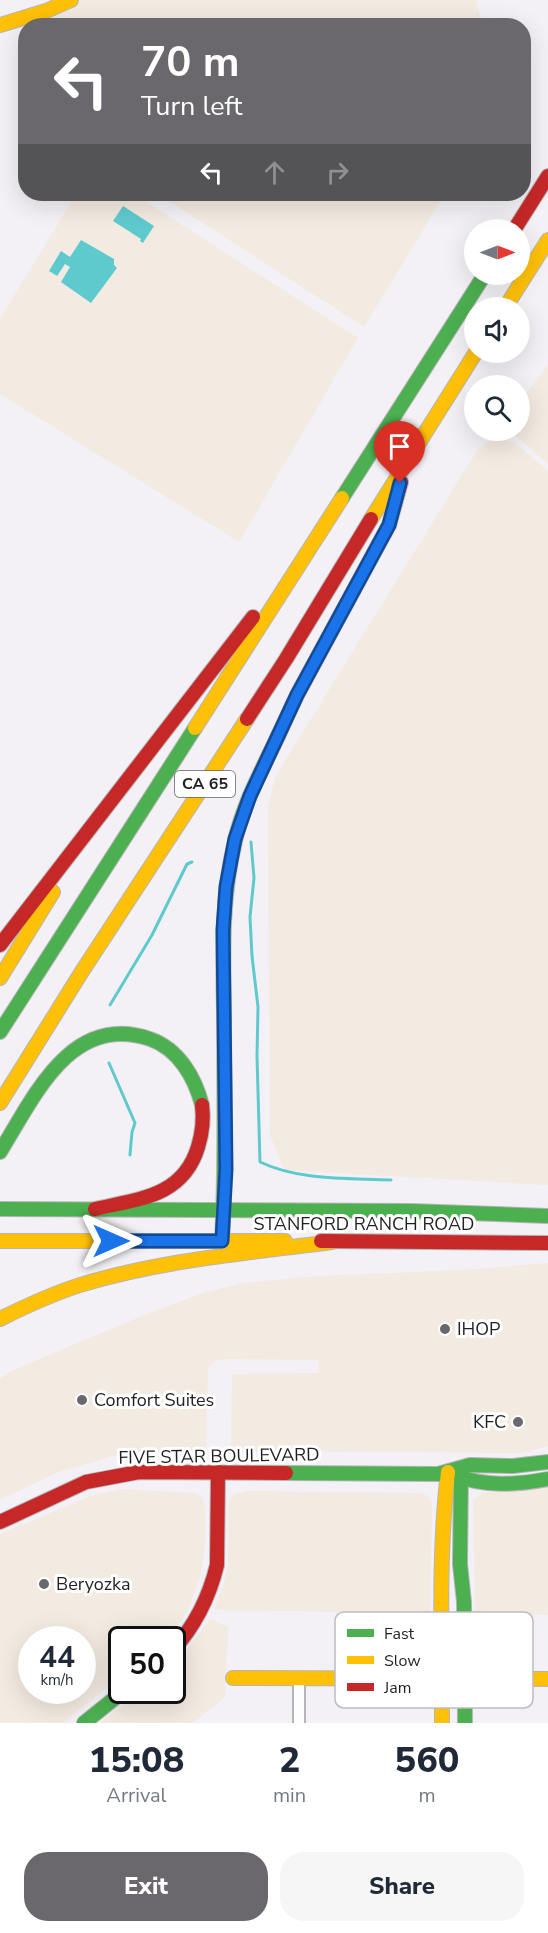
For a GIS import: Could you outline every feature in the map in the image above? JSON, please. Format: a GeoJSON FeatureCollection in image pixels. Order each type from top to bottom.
{"type":"FeatureCollection","features":[{"type":"Feature","properties":{"kind":"main road"},"geometry":{"type":"LineString","coordinates":[[23,18],[71,0]]}},
{"type":"Feature","properties":{"kind":"main road"},"geometry":{"type":"LineString","coordinates":[[0,25],[18,20]]}},
{"type":"Feature","properties":{"kind":"main road"},"geometry":{"type":"LineString","coordinates":[[521,219],[548,176]]}},
{"type":"Feature","properties":{"kind":"main road"},"geometry":{"type":"LineString","coordinates":[[512,297],[548,240]]}},
{"type":"Feature","properties":{"kind":"main road","name":"CA 65"},"geometry":{"type":"LineString","coordinates":[[0,1032],[478,285]]}},
{"type":"Feature","properties":{"kind":"main road","name":"CA 65"},"geometry":{"type":"LineString","coordinates":[[0,1102],[81,973],[286,659],[469,363]]}},
{"type":"Feature","properties":{"kind":"main road"},"geometry":{"type":"LineString","coordinates":[[222,1241],[226,1136],[223,930],[226,887],[235,839],[250,796],[292,705],[389,525],[406,462]]}},
{"type":"Feature","properties":{"kind":"main road"},"geometry":{"type":"LineString","coordinates":[[0,945],[255,614],[293,574]]}},
{"type":"Feature","properties":{"kind":"main road"},"geometry":{"type":"LineString","coordinates":[[0,978],[114,797]]}},
{"type":"Feature","properties":{"kind":"main road"},"geometry":{"type":"LineString","coordinates":[[0,1152],[56,1067],[77,1047],[104,1035],[130,1032],[158,1041],[179,1058],[194,1078],[203,1106],[201,1140],[190,1169],[171,1187],[147,1196],[95,1209],[0,1209]]}},
{"type":"Feature","properties":{"kind":"main road","name":"STANFORD RANCH ROAD"},"geometry":{"type":"LineString","coordinates":[[95,1209],[411,1211],[548,1216]]}},
{"type":"Feature","properties":{"kind":"main road","name":"STANFORD RANCH ROAD"},"geometry":{"type":"LineString","coordinates":[[0,1241],[548,1243]]}},
{"type":"Feature","properties":{"kind":"main road"},"geometry":{"type":"LineString","coordinates":[[0,1319],[62,1290],[105,1277],[179,1262],[332,1242]]}},
{"type":"Feature","properties":{"kind":"main road","name":"FIVE STAR BOULEVARD"},"geometry":{"type":"LineString","coordinates":[[0,1522],[70,1489],[103,1477],[139,1472],[438,1474],[457,1473],[470,1466],[532,1465],[548,1461]]}},
{"type":"Feature","properties":{"kind":"main road"},"geometry":{"type":"LineString","coordinates":[[186,1635],[198,1619],[210,1592],[217,1565],[218,1472]]}},
{"type":"Feature","properties":{"kind":"main road"},"geometry":{"type":"LineString","coordinates":[[443,1612],[445,1496],[457,1473]]}},
{"type":"Feature","properties":{"kind":"main road"},"geometry":{"type":"LineString","coordinates":[[457,1473],[464,1612]]}},
{"type":"Feature","properties":{"kind":"main road","name":"FIVE STAR BOULEVARD"},"geometry":{"type":"LineString","coordinates":[[457,1473],[474,1483],[514,1485],[548,1479]]}},
{"type":"Feature","properties":{"kind":"main road"},"geometry":{"type":"LineString","coordinates":[[233,1678],[335,1679]]}},
{"type":"Feature","properties":{"kind":"main road"},"geometry":{"type":"LineString","coordinates":[[84,1723],[108,1704]]}},
{"type":"Feature","properties":{"kind":"street"},"geometry":{"type":"LineString","coordinates":[[299,1679],[299,1723]]}},
{"type":"Feature","properties":{"kind":"shaded area"},"geometry":{"type":"Polygon","coordinates":[[[77,0],[476,0],[480,18],[39,18],[77,0]]]}},
{"type":"Feature","properties":{"kind":"shaded area"},"geometry":{"type":"Polygon","coordinates":[[[72,201],[145,201],[358,338],[239,542],[0,394],[0,319],[72,201]]]}},
{"type":"Feature","properties":{"kind":"shaded area"},"geometry":{"type":"Polygon","coordinates":[[[169,201],[441,201],[364,327],[169,201]]]}},
{"type":"Feature","properties":{"kind":"shaded area"},"geometry":{"type":"Polygon","coordinates":[[[548,365],[548,464],[522,441],[530,441],[530,389],[548,365]]]}},
{"type":"Feature","properties":{"kind":"shaded area"},"geometry":{"type":"Polygon","coordinates":[[[490,441],[509,441],[515,443],[548,471],[548,1185],[284,1170],[270,1135],[268,807],[275,777],[478,449],[490,441]]]}},
{"type":"Feature","properties":{"kind":"shaded area"},"geometry":{"type":"Polygon","coordinates":[[[548,1263],[548,1446],[522,1453],[286,1451],[231,1453],[232,1374],[319,1373],[318,1360],[226,1359],[214,1361],[208,1368],[206,1446],[203,1451],[150,1450],[124,1453],[58,1472],[0,1500],[0,1379],[11,1371],[149,1313],[203,1293],[243,1283],[320,1276],[465,1270],[548,1263]]]}},
{"type":"Feature","properties":{"kind":"shaded area"},"geometry":{"type":"Polygon","coordinates":[[[548,1488],[548,1615],[533,1615],[533,1612],[475,1612],[473,1500],[483,1493],[548,1488]]]}},
{"type":"Feature","properties":{"kind":"shaded area"},"geometry":{"type":"Polygon","coordinates":[[[121,1489],[195,1493],[202,1497],[205,1506],[205,1543],[201,1574],[187,1612],[177,1626],[108,1626],[108,1687],[96,1696],[96,1626],[18,1626],[18,1704],[86,1704],[63,1723],[0,1723],[0,1534],[91,1496],[121,1489]]]}},
{"type":"Feature","properties":{"kind":"shaded area"},"geometry":{"type":"Polygon","coordinates":[[[248,1491],[421,1493],[428,1496],[432,1502],[430,1612],[214,1610],[228,1565],[229,1502],[234,1494],[248,1491]]]}},
{"type":"Feature","properties":{"kind":"shaded area"},"geometry":{"type":"Polygon","coordinates":[[[210,1619],[228,1627],[225,1697],[193,1723],[99,1723],[123,1704],[186,1704],[186,1651],[210,1619]]]}},
{"type":"Feature","properties":{"kind":"water"},"geometry":{"type":"Polygon","coordinates":[[[123,206],[154,226],[143,243],[141,239],[113,221],[123,206]]]}},
{"type":"Feature","properties":{"kind":"water"},"geometry":{"type":"Polygon","coordinates":[[[81,240],[114,259],[114,265],[117,268],[91,303],[61,282],[70,267],[65,264],[57,276],[49,271],[61,251],[70,257],[81,240]]]}},
{"type":"Feature","properties":{"kind":"waterway"},"geometry":{"type":"LineString","coordinates":[[251,842],[254,878],[250,917],[258,1007],[260,1162],[291,1173],[308,1176],[391,1180]]}},
{"type":"Feature","properties":{"kind":"waterway"},"geometry":{"type":"LineString","coordinates":[[110,1005],[152,935],[187,864],[192,862]]}},
{"type":"Feature","properties":{"kind":"waterway"},"geometry":{"type":"LineString","coordinates":[[109,1063],[135,1123],[130,1155]]}},
{"type":"Feature","properties":{"kind":"traffic: fast"},"geometry":{"type":"LineString","coordinates":[[342,498],[478,285]]}},
{"type":"Feature","properties":{"kind":"traffic: fast"},"geometry":{"type":"LineString","coordinates":[[0,1032],[195,728]]}},
{"type":"Feature","properties":{"kind":"traffic: fast"},"geometry":{"type":"LineString","coordinates":[[222,1241],[223,948],[227,884],[238,827],[253,787],[278,736]]}},
{"type":"Feature","properties":{"kind":"traffic: fast"},"geometry":{"type":"LineString","coordinates":[[0,1152],[27,1107],[58,1065],[77,1048],[98,1038],[122,1034],[150,1039],[160,1044],[177,1057],[184,1066],[195,1085],[202,1105]]}},
{"type":"Feature","properties":{"kind":"traffic: fast"},"geometry":{"type":"LineString","coordinates":[[0,1209],[411,1211],[548,1216]]}},
{"type":"Feature","properties":{"kind":"traffic: fast"},"geometry":{"type":"LineString","coordinates":[[286,1473],[438,1474],[470,1465],[513,1466],[548,1462]]}},
{"type":"Feature","properties":{"kind":"traffic: fast"},"geometry":{"type":"LineString","coordinates":[[461,1469],[460,1564],[464,1612]]}},
{"type":"Feature","properties":{"kind":"traffic: fast"},"geometry":{"type":"LineString","coordinates":[[454,1475],[477,1482],[501,1484],[548,1479]]}},
{"type":"Feature","properties":{"kind":"traffic: fast"},"geometry":{"type":"LineString","coordinates":[[84,1723],[108,1704]]}},
{"type":"Feature","properties":{"kind":"traffic: fast"},"geometry":{"type":"LineString","coordinates":[[465,1708],[465,1723]]}},
{"type":"Feature","properties":{"kind":"traffic: slow"},"geometry":{"type":"LineString","coordinates":[[23,18],[71,0]]}},
{"type":"Feature","properties":{"kind":"traffic: slow"},"geometry":{"type":"LineString","coordinates":[[0,25],[18,20]]}},
{"type":"Feature","properties":{"kind":"traffic: slow"},"geometry":{"type":"LineString","coordinates":[[512,297],[548,240]]}},
{"type":"Feature","properties":{"kind":"traffic: slow"},"geometry":{"type":"LineString","coordinates":[[371,519],[469,363]]}},
{"type":"Feature","properties":{"kind":"traffic: slow"},"geometry":{"type":"LineString","coordinates":[[195,728],[342,498]]}},
{"type":"Feature","properties":{"kind":"traffic: slow"},"geometry":{"type":"LineString","coordinates":[[0,1103],[81,973],[247,719]]}},
{"type":"Feature","properties":{"kind":"traffic: slow"},"geometry":{"type":"LineString","coordinates":[[0,978],[53,892]]}},
{"type":"Feature","properties":{"kind":"traffic: slow"},"geometry":{"type":"LineString","coordinates":[[0,1241],[285,1241]]}},
{"type":"Feature","properties":{"kind":"traffic: slow"},"geometry":{"type":"LineString","coordinates":[[0,1319],[59,1292],[111,1276],[205,1258],[332,1242]]}},
{"type":"Feature","properties":{"kind":"traffic: slow"},"geometry":{"type":"LineString","coordinates":[[441,1612],[448,1472]]}},
{"type":"Feature","properties":{"kind":"traffic: slow"},"geometry":{"type":"LineString","coordinates":[[233,1678],[335,1678]]}},
{"type":"Feature","properties":{"kind":"traffic: slow"},"geometry":{"type":"LineString","coordinates":[[533,1679],[548,1679]]}},
{"type":"Feature","properties":{"kind":"traffic: slow"},"geometry":{"type":"LineString","coordinates":[[442,1708],[442,1723]]}},
{"type":"Feature","properties":{"kind":"traffic: jam"},"geometry":{"type":"LineString","coordinates":[[521,219],[548,176]]}},
{"type":"Feature","properties":{"kind":"traffic: jam"},"geometry":{"type":"LineString","coordinates":[[278,736],[297,695],[389,525],[401,482]]}},
{"type":"Feature","properties":{"kind":"traffic: jam"},"geometry":{"type":"LineString","coordinates":[[247,719],[371,519]]}},
{"type":"Feature","properties":{"kind":"traffic: jam"},"geometry":{"type":"LineString","coordinates":[[0,945],[253,617]]}},
{"type":"Feature","properties":{"kind":"traffic: jam"},"geometry":{"type":"LineString","coordinates":[[95,1209],[157,1193],[182,1176],[191,1164],[201,1137],[202,1105]]}},
{"type":"Feature","properties":{"kind":"traffic: jam"},"geometry":{"type":"LineString","coordinates":[[321,1241],[548,1243]]}},
{"type":"Feature","properties":{"kind":"traffic: jam"},"geometry":{"type":"LineString","coordinates":[[0,1522],[86,1482],[139,1472],[286,1473]]}},
{"type":"Feature","properties":{"kind":"traffic: jam"},"geometry":{"type":"LineString","coordinates":[[186,1634],[210,1589],[217,1565],[218,1472]]}},
{"type":"Feature","properties":{"kind":"place","name":"IHOP"},"geometry":{"type":"Point","coordinates":[445,1329]}},
{"type":"Feature","properties":{"kind":"place","name":"Comfort Suites"},"geometry":{"type":"Point","coordinates":[82,1400]}},
{"type":"Feature","properties":{"kind":"place","name":"KFC"},"geometry":{"type":"Point","coordinates":[518,1422]}},
{"type":"Feature","properties":{"kind":"place","name":"Beryozka"},"geometry":{"type":"Point","coordinates":[44,1584]}},
{"type":"Feature","properties":{"kind":"route"},"geometry":{"type":"LineString","coordinates":[[111,1241],[222,1241],[226,1169],[223,930],[226,887],[235,839],[250,796],[297,695],[389,525],[400,483]]}}]}
